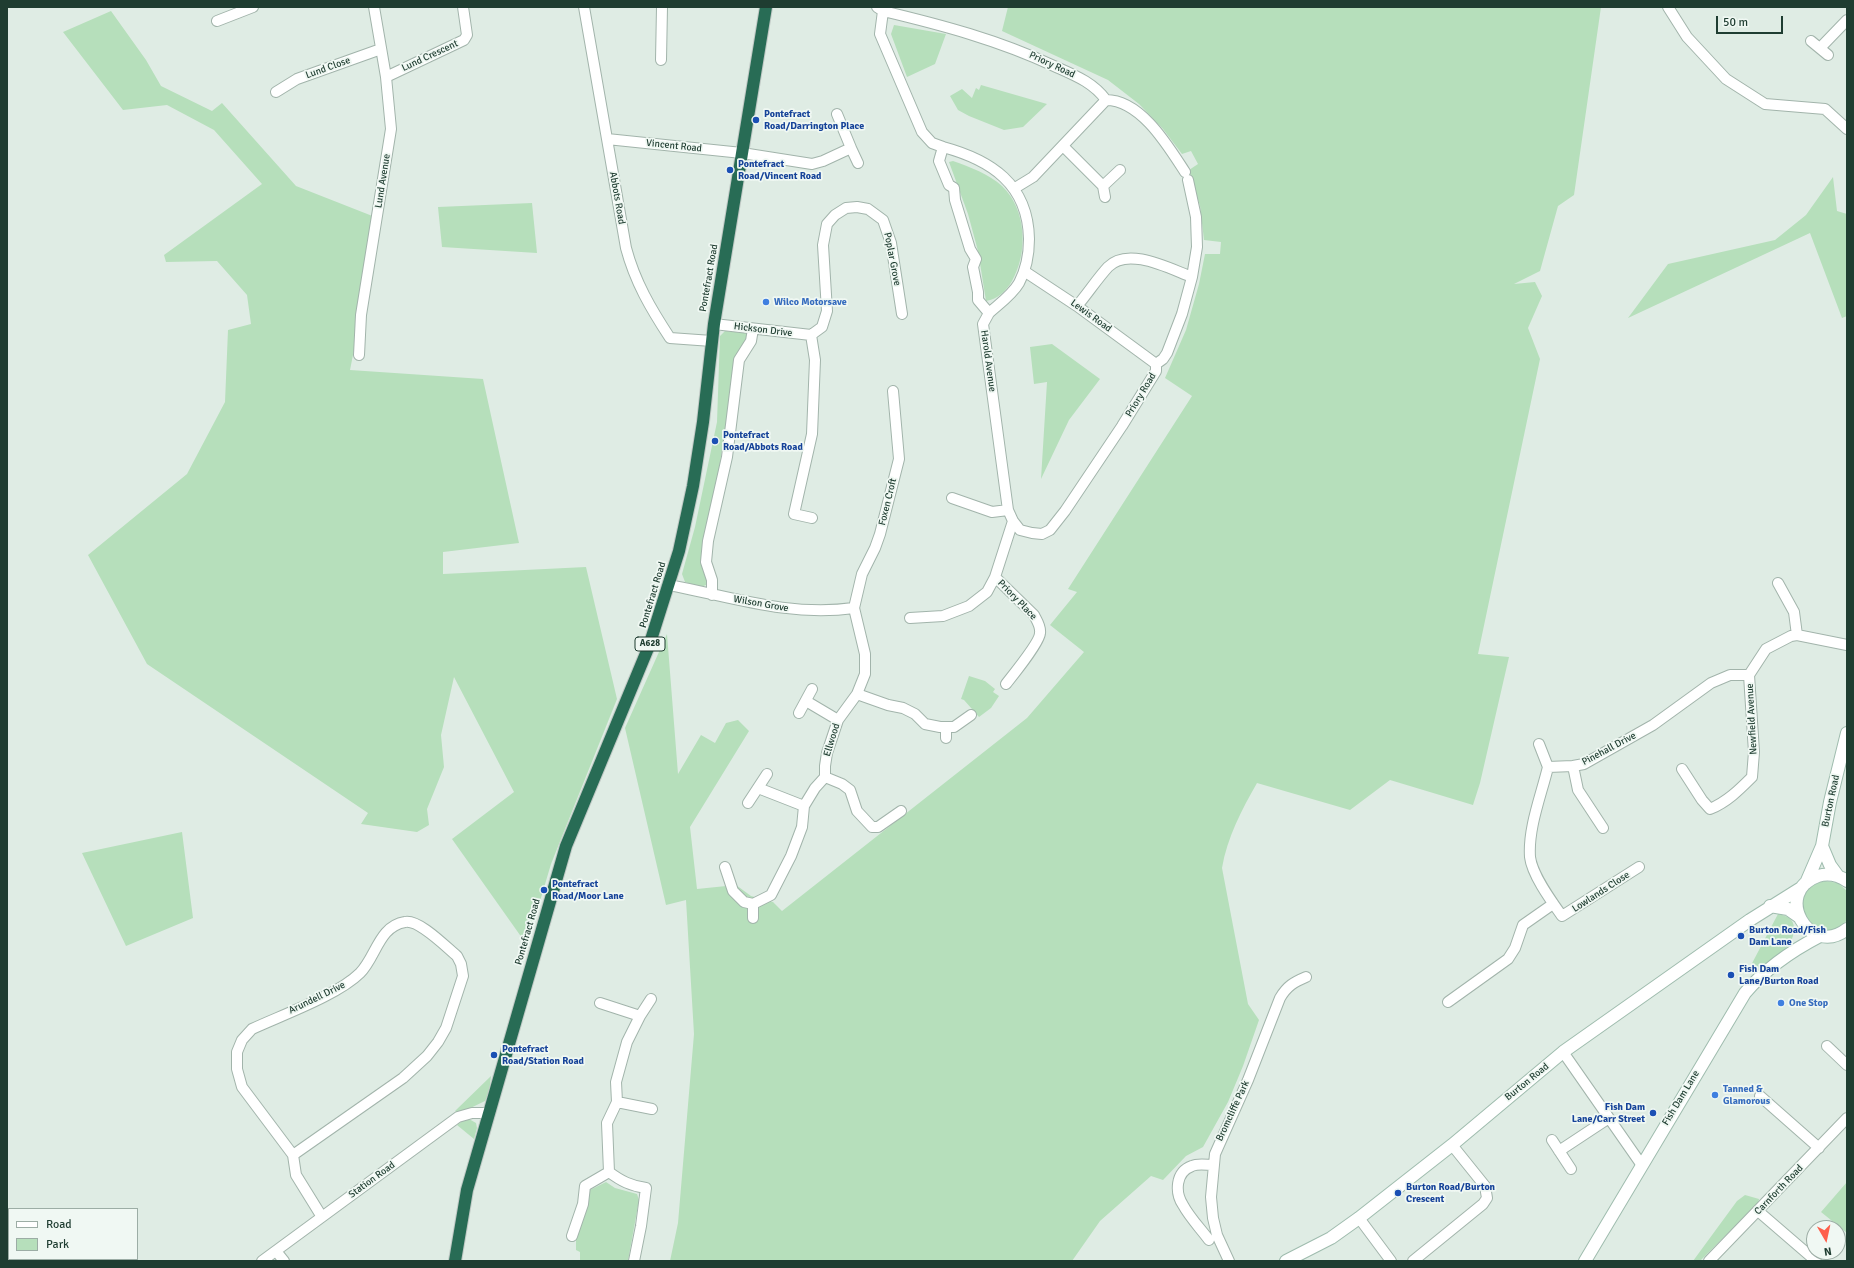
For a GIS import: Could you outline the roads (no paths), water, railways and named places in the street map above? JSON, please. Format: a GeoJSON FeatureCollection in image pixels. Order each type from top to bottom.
{"type":"FeatureCollection","features":[{"type":"Feature","properties":{"kind":"highway","name":"Pontefract Road"},"geometry":{"type":"LineString","coordinates":[[455,1261],[467,1190],[566,846],[650,646],[670,585],[683,536],[693,486],[703,422],[714,324],[766,7]]}},
{"type":"Feature","properties":{"kind":"street"},"geometry":{"type":"LineString","coordinates":[[217,21],[253,7]]}},
{"type":"Feature","properties":{"kind":"street","name":"Lund Avenue"},"geometry":{"type":"LineString","coordinates":[[359,355],[361,315],[391,129],[386,77],[374,7]]}},
{"type":"Feature","properties":{"kind":"street","name":"Lund Crescent"},"geometry":{"type":"LineString","coordinates":[[386,77],[464,40],[466,30],[462,7]]}},
{"type":"Feature","properties":{"kind":"street","name":"Abbots Road"},"geometry":{"type":"LineString","coordinates":[[584,7],[626,248],[639,287],[654,314],[670,338],[712,341]]}},
{"type":"Feature","properties":{"kind":"street"},"geometry":{"type":"LineString","coordinates":[[661,60],[662,7]]}},
{"type":"Feature","properties":{"kind":"street"},"geometry":{"type":"LineString","coordinates":[[1668,7],[1687,37],[1726,79],[1765,104],[1825,109],[1847,129]]}},
{"type":"Feature","properties":{"kind":"street"},"geometry":{"type":"LineString","coordinates":[[880,9],[880,34],[922,132],[932,143],[978,159],[995,170],[1015,188],[1022,203],[1029,230],[1029,247],[1024,271],[1019,283],[1010,294],[989,313],[978,300],[973,267],[976,259],[970,249],[955,200],[954,188],[949,184],[939,161],[943,147]]}},
{"type":"Feature","properties":{"kind":"street","name":"Priory Road"},"geometry":{"type":"LineString","coordinates":[[880,9],[935,23],[1016,48],[1085,80],[1099,89],[1106,100],[1117,100],[1128,105],[1140,115],[1167,144],[1186,176],[1196,217],[1198,246],[1192,277],[1182,314],[1167,353],[1163,359],[1156,364],[1156,371],[1122,426],[1065,511],[1050,530],[1042,534],[1032,534],[1020,530],[1013,521]]}},
{"type":"Feature","properties":{"kind":"street"},"geometry":{"type":"LineString","coordinates":[[1811,41],[1824,51],[1847,20]]}},
{"type":"Feature","properties":{"kind":"street","name":"Lund Close"},"geometry":{"type":"LineString","coordinates":[[276,92],[297,79],[381,49]]}},
{"type":"Feature","properties":{"kind":"street"},"geometry":{"type":"LineString","coordinates":[[1015,188],[1033,177],[1106,100]]}},
{"type":"Feature","properties":{"kind":"street"},"geometry":{"type":"LineString","coordinates":[[837,114],[858,163]]}},
{"type":"Feature","properties":{"kind":"street","name":"Vincent Road"},"geometry":{"type":"LineString","coordinates":[[607,139],[742,153],[812,164],[823,161],[852,148]]}},
{"type":"Feature","properties":{"kind":"street"},"geometry":{"type":"LineString","coordinates":[[1063,146],[1104,186],[1105,197]]}},
{"type":"Feature","properties":{"kind":"street"},"geometry":{"type":"LineString","coordinates":[[1104,186],[1120,170]]}},
{"type":"Feature","properties":{"kind":"street","name":"Poplar Grove"},"geometry":{"type":"LineString","coordinates":[[811,335],[822,327],[827,311],[823,251],[826,224],[835,215],[846,208],[858,207],[868,209],[883,220],[891,243],[902,314]]}},
{"type":"Feature","properties":{"kind":"street"},"geometry":{"type":"LineString","coordinates":[[1077,306],[1109,266],[1126,258],[1145,260],[1192,277]]}},
{"type":"Feature","properties":{"kind":"street","name":"Lewis Road"},"geometry":{"type":"LineString","coordinates":[[1024,271],[1077,306],[1156,364]]}},
{"type":"Feature","properties":{"kind":"street","name":"Harold Avenue"},"geometry":{"type":"LineString","coordinates":[[989,313],[983,324],[1008,510],[1013,521]]}},
{"type":"Feature","properties":{"kind":"street","name":"Hickson Drive"},"geometry":{"type":"LineString","coordinates":[[714,324],[811,335]]}},
{"type":"Feature","properties":{"kind":"street"},"geometry":{"type":"LineString","coordinates":[[712,595],[712,580],[706,562],[708,541],[727,457],[739,360],[751,341],[753,329]]}},
{"type":"Feature","properties":{"kind":"street"},"geometry":{"type":"LineString","coordinates":[[811,335],[815,360],[812,434],[794,514],[812,518]]}},
{"type":"Feature","properties":{"kind":"street","name":"Foxen Croft"},"geometry":{"type":"LineString","coordinates":[[854,608],[862,574],[876,548],[899,459],[893,391]]}},
{"type":"Feature","properties":{"kind":"street"},"geometry":{"type":"LineString","coordinates":[[952,498],[992,512],[1008,510]]}},
{"type":"Feature","properties":{"kind":"street"},"geometry":{"type":"LineString","coordinates":[[910,618],[943,616],[969,606],[987,592],[995,578],[1013,521]]}},
{"type":"Feature","properties":{"kind":"street","name":"Priory Place"},"geometry":{"type":"LineString","coordinates":[[995,578],[1034,615],[1039,623],[1041,634],[1006,684]]}},
{"type":"Feature","properties":{"kind":"street"},"geometry":{"type":"LineString","coordinates":[[1778,583],[1794,612],[1797,635],[1847,645]]}},
{"type":"Feature","properties":{"kind":"street","name":"Wilson Grove"},"geometry":{"type":"LineString","coordinates":[[670,585],[787,610],[819,612],[854,608]]}},
{"type":"Feature","properties":{"kind":"street","name":"Ellwood"},"geometry":{"type":"LineString","coordinates":[[825,777],[827,753],[838,720],[857,694],[865,674],[865,654],[854,608]]}},
{"type":"Feature","properties":{"kind":"street","name":"Newfield Avenue"},"geometry":{"type":"LineString","coordinates":[[1682,770],[1702,800],[1710,809],[1734,794],[1752,777],[1754,752],[1749,675],[1766,649],[1791,636],[1797,635]]}},
{"type":"Feature","properties":{"kind":"street","name":"Pinehall Drive"},"geometry":{"type":"LineString","coordinates":[[1548,768],[1584,764],[1653,725],[1711,683],[1730,675],[1749,675]]}},
{"type":"Feature","properties":{"kind":"street"},"geometry":{"type":"LineString","coordinates":[[799,713],[812,689]]}},
{"type":"Feature","properties":{"kind":"street"},"geometry":{"type":"LineString","coordinates":[[857,694],[888,705],[903,708],[915,714],[925,724],[946,732],[971,715]]}},
{"type":"Feature","properties":{"kind":"street"},"geometry":{"type":"LineString","coordinates":[[806,701],[838,720]]}},
{"type":"Feature","properties":{"kind":"street","name":"Burton Road"},"geometry":{"type":"LineString","coordinates":[[1286,1261],[1331,1238],[1359,1218],[1452,1145],[1563,1052],[1770,906],[1804,885],[1822,846],[1830,802],[1847,733]]}},
{"type":"Feature","properties":{"kind":"street"},"geometry":{"type":"LineString","coordinates":[[1448,1002],[1508,959],[1515,948],[1523,924],[1553,904],[1539,882],[1530,858],[1531,834],[1548,768],[1539,744]]}},
{"type":"Feature","properties":{"kind":"street"},"geometry":{"type":"LineString","coordinates":[[1573,766],[1578,790],[1603,828]]}},
{"type":"Feature","properties":{"kind":"street"},"geometry":{"type":"LineString","coordinates":[[748,803],[767,774]]}},
{"type":"Feature","properties":{"kind":"street"},"geometry":{"type":"LineString","coordinates":[[725,867],[734,891],[744,902],[753,904],[771,895],[791,856],[802,827],[804,806],[815,788],[825,777],[842,784],[850,790],[857,811],[872,827],[878,827],[901,811]]}},
{"type":"Feature","properties":{"kind":"street"},"geometry":{"type":"LineString","coordinates":[[758,788],[804,806]]}},
{"type":"Feature","properties":{"kind":"street"},"geometry":{"type":"LineString","coordinates":[[1822,846],[1830,865],[1843,879]]}},
{"type":"Feature","properties":{"kind":"street","name":"Lowlands Close"},"geometry":{"type":"LineString","coordinates":[[1553,904],[1562,916],[1640,867]]}},
{"type":"Feature","properties":{"kind":"street"},"geometry":{"type":"LineString","coordinates":[[1794,950],[1801,921],[1796,902],[1804,885],[1821,875],[1843,879]]}},
{"type":"Feature","properties":{"kind":"street"},"geometry":{"type":"LineString","coordinates":[[753,904],[753,918]]}},
{"type":"Feature","properties":{"kind":"street"},"geometry":{"type":"LineString","coordinates":[[1770,906],[1788,909],[1811,932],[1820,936],[1833,936],[1844,933]]}},
{"type":"Feature","properties":{"kind":"street","name":"Arundell Drive"},"geometry":{"type":"LineString","coordinates":[[293,1155],[403,1078],[426,1056],[438,1042],[446,1028],[463,976],[461,964],[457,956],[415,922],[405,922],[391,928],[377,944],[361,972],[342,987],[252,1029],[242,1040],[237,1052],[237,1064],[242,1087],[293,1155],[296,1175],[322,1217]]}},
{"type":"Feature","properties":{"kind":"street","name":"Fish Dam Lane"},"geometry":{"type":"LineString","coordinates":[[1585,1261],[1745,993],[1757,978],[1794,950],[1820,936]]}},
{"type":"Feature","properties":{"kind":"street","name":"Bromcliffe Park"},"geometry":{"type":"LineString","coordinates":[[1229,1261],[1217,1235],[1213,1218],[1211,1196],[1213,1165],[1218,1144],[1248,1080],[1280,998],[1286,988],[1295,981],[1306,977]]}},
{"type":"Feature","properties":{"kind":"street"},"geometry":{"type":"LineString","coordinates":[[609,1172],[607,1123],[617,1102],[616,1082],[627,1042],[640,1016],[651,999]]}},
{"type":"Feature","properties":{"kind":"street"},"geometry":{"type":"LineString","coordinates":[[600,1003],[640,1016]]}},
{"type":"Feature","properties":{"kind":"street"},"geometry":{"type":"LineString","coordinates":[[1828,1046],[1847,1065]]}},
{"type":"Feature","properties":{"kind":"street"},"geometry":{"type":"LineString","coordinates":[[1563,1052],[1642,1164]]}},
{"type":"Feature","properties":{"kind":"street"},"geometry":{"type":"LineString","coordinates":[[1760,1096],[1819,1148]]}},
{"type":"Feature","properties":{"kind":"street"},"geometry":{"type":"LineString","coordinates":[[617,1102],[652,1109]]}},
{"type":"Feature","properties":{"kind":"street","name":"Station Road"},"geometry":{"type":"LineString","coordinates":[[262,1261],[458,1118],[472,1113],[488,1113]]}},
{"type":"Feature","properties":{"kind":"street"},"geometry":{"type":"LineString","coordinates":[[1559,1151],[1609,1118]]}},
{"type":"Feature","properties":{"kind":"street","name":"Carnforth Road"},"geometry":{"type":"LineString","coordinates":[[1709,1261],[1847,1118]]}},
{"type":"Feature","properties":{"kind":"street"},"geometry":{"type":"LineString","coordinates":[[1552,1140],[1571,1168]]}},
{"type":"Feature","properties":{"kind":"street"},"geometry":{"type":"LineString","coordinates":[[1413,1261],[1483,1204],[1487,1198],[1485,1186],[1452,1145]]}},
{"type":"Feature","properties":{"kind":"street"},"geometry":{"type":"LineString","coordinates":[[1209,1240],[1183,1205],[1178,1195],[1177,1186],[1179,1178],[1184,1170],[1192,1166],[1213,1165]]}},
{"type":"Feature","properties":{"kind":"street"},"geometry":{"type":"LineString","coordinates":[[572,1236],[583,1204],[585,1186],[609,1172]]}},
{"type":"Feature","properties":{"kind":"street"},"geometry":{"type":"LineString","coordinates":[[609,1172],[624,1183],[646,1188],[641,1226],[634,1261]]}},
{"type":"Feature","properties":{"kind":"street"},"geometry":{"type":"LineString","coordinates":[[1758,1211],[1806,1255]]}},
{"type":"Feature","properties":{"kind":"street"},"geometry":{"type":"LineString","coordinates":[[1359,1218],[1391,1261]]}},
{"type":"Feature","properties":{"kind":"street"},"geometry":{"type":"LineString","coordinates":[[276,1251],[284,1261]]}},
{"type":"Feature","properties":{"kind":"place","name":"Pontefract Road/Darrington Place"},"geometry":{"type":"Point","coordinates":[756,120]}},
{"type":"Feature","properties":{"kind":"place","name":"Pontefract Road/Vincent Road"},"geometry":{"type":"Point","coordinates":[730,170]}},
{"type":"Feature","properties":{"kind":"place","name":"Wilco Motorsave"},"geometry":{"type":"Point","coordinates":[766,302]}},
{"type":"Feature","properties":{"kind":"place","name":"Pontefract Road/Abbots Road"},"geometry":{"type":"Point","coordinates":[715,441]}},
{"type":"Feature","properties":{"kind":"place","name":"Pontefract Road/Moor Lane"},"geometry":{"type":"Point","coordinates":[544,890]}},
{"type":"Feature","properties":{"kind":"place","name":"Burton Road/Fish Dam Lane"},"geometry":{"type":"Point","coordinates":[1741,936]}},
{"type":"Feature","properties":{"kind":"place","name":"Fish Dam Lane/Burton Road"},"geometry":{"type":"Point","coordinates":[1731,975]}},
{"type":"Feature","properties":{"kind":"place","name":"One Stop"},"geometry":{"type":"Point","coordinates":[1781,1003]}},
{"type":"Feature","properties":{"kind":"place","name":"Pontefract Road/Station Road"},"geometry":{"type":"Point","coordinates":[494,1055]}},
{"type":"Feature","properties":{"kind":"place","name":"Tanned & Glamorous"},"geometry":{"type":"Point","coordinates":[1715,1095]}},
{"type":"Feature","properties":{"kind":"place","name":"Fish Dam Lane/Carr Street"},"geometry":{"type":"Point","coordinates":[1653,1113]}},
{"type":"Feature","properties":{"kind":"place","name":"Burton Road/Burton Crescent"},"geometry":{"type":"Point","coordinates":[1398,1193]}}]}
